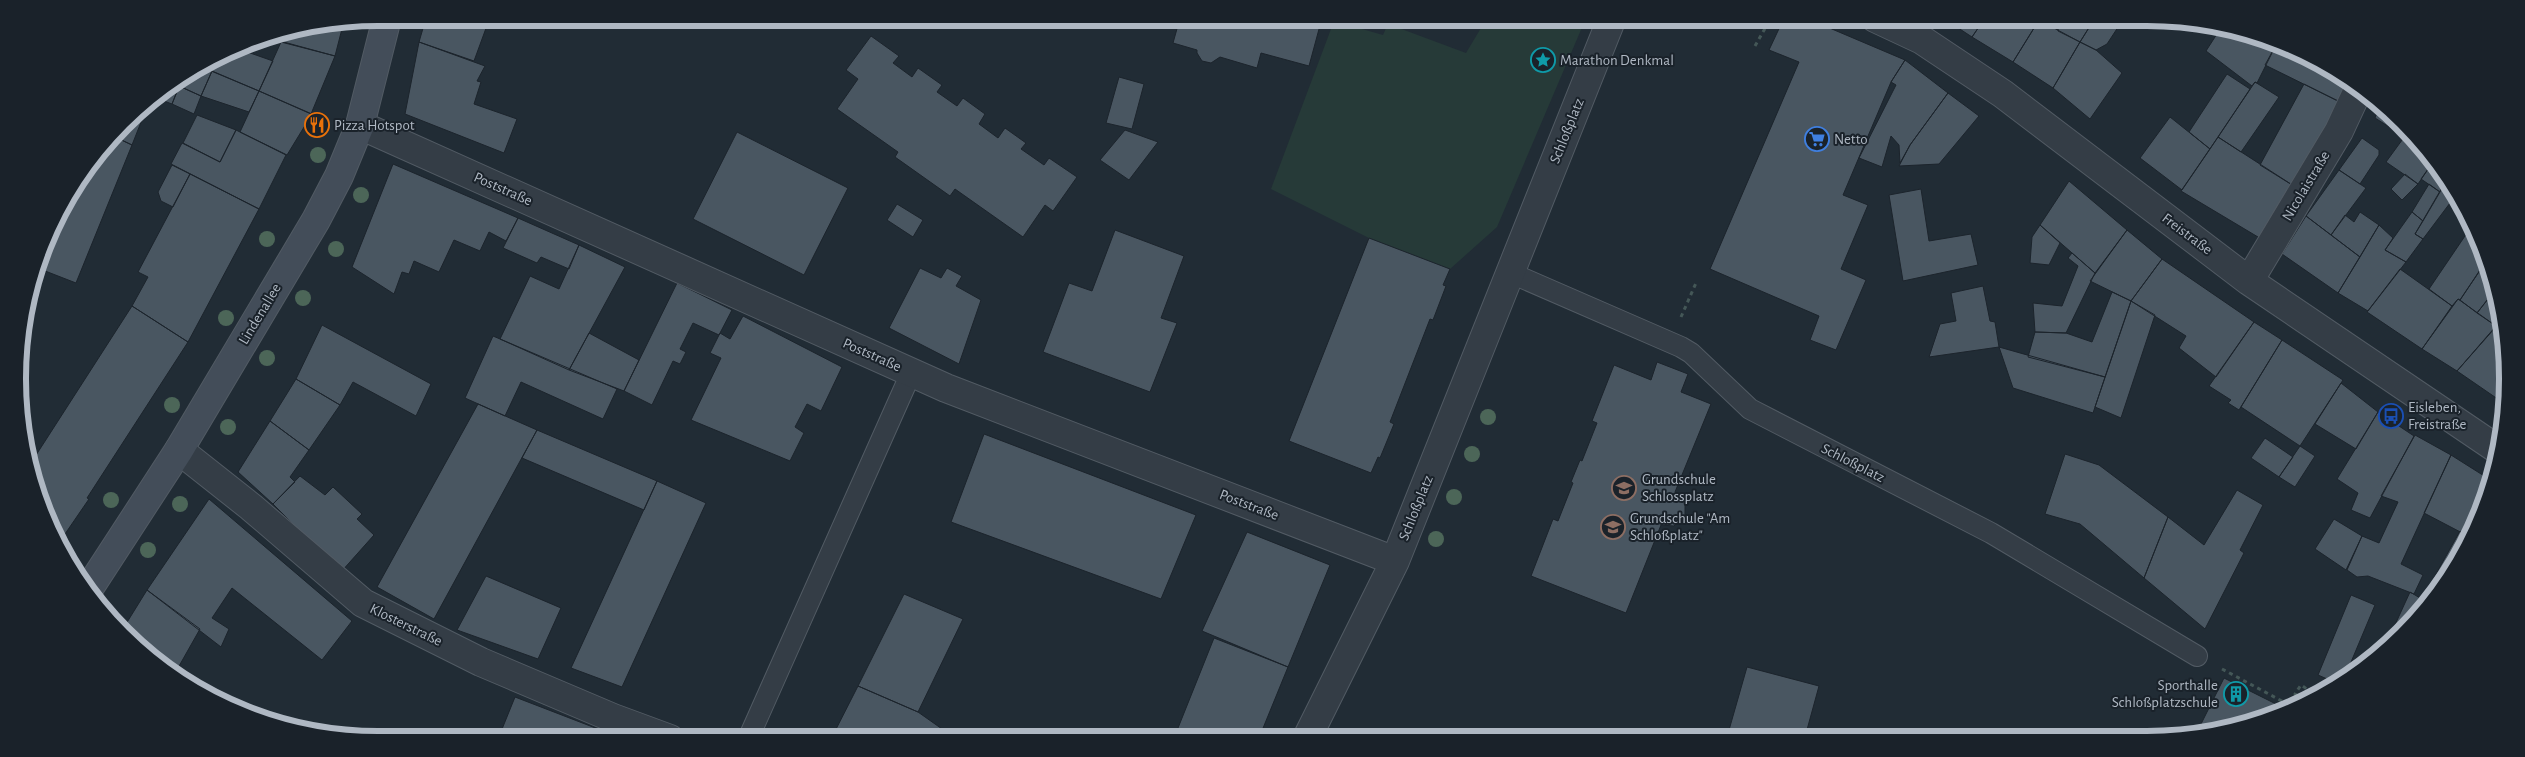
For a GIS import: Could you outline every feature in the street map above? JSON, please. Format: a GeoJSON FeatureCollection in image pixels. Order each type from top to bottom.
{"type":"FeatureCollection","features":[{"type":"Feature","properties":{"kind":"street","name":"Lindenallee"},"geometry":{"type":"LineString","coordinates":[[92,583],[179,450],[316,220],[340,176],[360,125],[385,26]]}},
{"type":"Feature","properties":{"kind":"street","name":"Schloßplatz"},"geometry":{"type":"LineString","coordinates":[[1310,731],[1395,561],[1609,26]]}},
{"type":"Feature","properties":{"kind":"street","name":"Freistraße"},"geometry":{"type":"LineString","coordinates":[[1892,26],[1922,40],[2003,94],[2249,281],[2492,446]]}},
{"type":"Feature","properties":{"kind":"street","name":"Nicolaistraße"},"geometry":{"type":"LineString","coordinates":[[2249,281],[2339,131],[2356,95]]}},
{"type":"Feature","properties":{"kind":"street","name":"Poststraße"},"geometry":{"type":"LineString","coordinates":[[360,125],[911,373],[1395,561]]}},
{"type":"Feature","properties":{"kind":"street","name":"Klosterstraße"},"geometry":{"type":"LineString","coordinates":[[179,450],[252,507],[364,604],[481,662],[648,731]]}},
{"type":"Feature","properties":{"kind":"lane","name":"Schloßplatz"},"geometry":{"type":"LineString","coordinates":[[1511,272],[1691,353],[1750,409],[1997,537],[2197,656]]}},
{"type":"Feature","properties":{"kind":"lane"},"geometry":{"type":"LineString","coordinates":[[752,731],[911,373]]}},
{"type":"Feature","properties":{"kind":"path"},"geometry":{"type":"LineString","coordinates":[[1755,46],[1766,26]]}},
{"type":"Feature","properties":{"kind":"path"},"geometry":{"type":"LineString","coordinates":[[1669,342],[1696,283]]}},
{"type":"Feature","properties":{"kind":"path"},"geometry":{"type":"LineString","coordinates":[[2197,656],[2284,702]]}},
{"type":"Feature","properties":{"kind":"path"},"geometry":{"type":"LineString","coordinates":[[2298,696],[2295,694],[2301,685],[2309,691]]}},
{"type":"Feature","properties":{"kind":"green space"},"geometry":{"type":"Polygon","coordinates":[[[1332,26],[1352,26],[1383,35],[1387,26],[1393,26],[1466,53],[1482,26],[1583,26],[1497,227],[1450,269],[1369,238],[1271,189],[1332,26]]]}},
{"type":"Feature","properties":{"kind":"building"},"geometry":{"type":"Polygon","coordinates":[[[424,26],[487,26],[474,61],[419,42],[424,26]]]}},
{"type":"Feature","properties":{"kind":"building"},"geometry":{"type":"Polygon","coordinates":[[[1178,26],[1320,26],[1309,66],[1261,53],[1257,68],[1220,57],[1211,63],[1202,61],[1197,50],[1173,43],[1178,26]]]}},
{"type":"Feature","properties":{"kind":"building","name":"Netto"},"geometry":{"type":"Polygon","coordinates":[[[1780,26],[1825,26],[1905,60],[1891,82],[1843,195],[1868,205],[1841,269],[1866,280],[1836,350],[1810,340],[1819,316],[1710,269],[1799,62],[1769,50],[1780,26]]]}},
{"type":"Feature","properties":{"kind":"building"},"geometry":{"type":"Polygon","coordinates":[[[1955,26],[1980,26],[1972,37],[1955,26]]]}},
{"type":"Feature","properties":{"kind":"building"},"geometry":{"type":"Polygon","coordinates":[[[1980,26],[2035,26],[2013,62],[1972,37],[1980,26]]]}},
{"type":"Feature","properties":{"kind":"building"},"geometry":{"type":"Polygon","coordinates":[[[2035,26],[2050,26],[2080,42],[2053,88],[2013,62],[2035,26]]]}},
{"type":"Feature","properties":{"kind":"building"},"geometry":{"type":"Polygon","coordinates":[[[2058,26],[2090,26],[2080,42],[2058,31],[2058,26]]]}},
{"type":"Feature","properties":{"kind":"building"},"geometry":{"type":"Polygon","coordinates":[[[2090,26],[2119,26],[2107,44],[2096,50],[2080,42],[2090,26]]]}},
{"type":"Feature","properties":{"kind":"building"},"geometry":{"type":"Polygon","coordinates":[[[342,28],[335,56],[280,41],[310,33],[342,28]]]}},
{"type":"Feature","properties":{"kind":"building"},"geometry":{"type":"Polygon","coordinates":[[[2217,33],[2238,38],[2273,50],[2257,83],[2255,82],[2252,86],[2206,51],[2217,33]]]}},
{"type":"Feature","properties":{"kind":"building"},"geometry":{"type":"Polygon","coordinates":[[[871,36],[899,56],[893,63],[912,77],[918,68],[942,85],[937,92],[957,106],[963,98],[985,114],[979,124],[998,138],[1005,128],[1026,143],[1021,149],[1044,165],[1049,158],[1077,177],[1053,211],[1045,205],[1023,237],[955,189],[950,196],[895,157],[898,152],[837,109],[858,79],[846,70],[871,36]]]}},
{"type":"Feature","properties":{"kind":"building"},"geometry":{"type":"Polygon","coordinates":[[[281,42],[335,56],[311,114],[259,91],[281,42]]]}},
{"type":"Feature","properties":{"kind":"building"},"geometry":{"type":"Polygon","coordinates":[[[419,42],[485,66],[477,81],[481,82],[474,104],[517,119],[504,153],[405,114],[419,42]]]}},
{"type":"Feature","properties":{"kind":"building"},"geometry":{"type":"Polygon","coordinates":[[[2080,42],[2096,50],[2122,73],[2090,119],[2053,88],[2080,42]]]}},
{"type":"Feature","properties":{"kind":"building"},"geometry":{"type":"Polygon","coordinates":[[[2273,50],[2323,73],[2348,90],[2342,103],[2265,65],[2273,50]]]}},
{"type":"Feature","properties":{"kind":"building"},"geometry":{"type":"Polygon","coordinates":[[[247,52],[273,61],[259,91],[209,70],[247,52]]]}},
{"type":"Feature","properties":{"kind":"building"},"geometry":{"type":"Polygon","coordinates":[[[1905,60],[1948,93],[1910,145],[1900,163],[1899,145],[1891,136],[1882,167],[1859,158],[1896,85],[1891,82],[1905,60]]]}},
{"type":"Feature","properties":{"kind":"building"},"geometry":{"type":"Polygon","coordinates":[[[209,70],[212,71],[201,96],[181,87],[209,70]]]}},
{"type":"Feature","properties":{"kind":"building"},"geometry":{"type":"Polygon","coordinates":[[[212,71],[259,91],[249,112],[201,96],[212,71]]]}},
{"type":"Feature","properties":{"kind":"building"},"geometry":{"type":"Polygon","coordinates":[[[2227,74],[2250,89],[2210,149],[2189,132],[2227,74]]]}},
{"type":"Feature","properties":{"kind":"building"},"geometry":{"type":"Polygon","coordinates":[[[1119,77],[1144,84],[1132,129],[1106,123],[1119,77]]]}},
{"type":"Feature","properties":{"kind":"building"},"geometry":{"type":"Polygon","coordinates":[[[2255,82],[2279,97],[2241,152],[2218,137],[2255,82]]]}},
{"type":"Feature","properties":{"kind":"building"},"geometry":{"type":"Polygon","coordinates":[[[2304,84],[2342,103],[2297,188],[2260,165],[2304,84]]]}},
{"type":"Feature","properties":{"kind":"building"},"geometry":{"type":"Polygon","coordinates":[[[181,87],[201,96],[194,114],[172,104],[178,90],[181,87]]]}},
{"type":"Feature","properties":{"kind":"building"},"geometry":{"type":"Polygon","coordinates":[[[178,89],[172,104],[162,100],[178,89]]]}},
{"type":"Feature","properties":{"kind":"building"},"geometry":{"type":"Polygon","coordinates":[[[259,91],[312,114],[287,155],[240,132],[259,91]]]}},
{"type":"Feature","properties":{"kind":"building"},"geometry":{"type":"Polygon","coordinates":[[[1948,93],[1979,116],[1939,164],[1899,166],[1910,145],[1948,93]]]}},
{"type":"Feature","properties":{"kind":"building"},"geometry":{"type":"Polygon","coordinates":[[[2377,112],[2401,134],[2375,118],[2377,112]]]}},
{"type":"Feature","properties":{"kind":"building"},"geometry":{"type":"Polygon","coordinates":[[[197,115],[236,130],[220,162],[183,143],[197,115]]]}},
{"type":"Feature","properties":{"kind":"building"},"geometry":{"type":"Polygon","coordinates":[[[143,116],[132,145],[120,139],[143,116]]]}},
{"type":"Feature","properties":{"kind":"building"},"geometry":{"type":"Polygon","coordinates":[[[2170,117],[2210,149],[2182,190],[2140,158],[2170,117]]]}},
{"type":"Feature","properties":{"kind":"building"},"geometry":{"type":"Polygon","coordinates":[[[236,130],[286,155],[259,209],[171,164],[182,143],[220,162],[236,130]]]}},
{"type":"Feature","properties":{"kind":"building"},"geometry":{"type":"Polygon","coordinates":[[[1125,130],[1158,142],[1129,180],[1100,160],[1125,130]]]}},
{"type":"Feature","properties":{"kind":"building"},"geometry":{"type":"Polygon","coordinates":[[[737,132],[848,188],[804,275],[693,219],[737,132]]]}},
{"type":"Feature","properties":{"kind":"building"},"geometry":{"type":"Polygon","coordinates":[[[2218,137],[2297,188],[2263,240],[2181,191],[2218,137]]]}},
{"type":"Feature","properties":{"kind":"building"},"geometry":{"type":"Polygon","coordinates":[[[2362,138],[2379,150],[2379,155],[2360,184],[2339,170],[2362,138]]]}},
{"type":"Feature","properties":{"kind":"building"},"geometry":{"type":"Polygon","coordinates":[[[2404,138],[2429,168],[2418,184],[2386,162],[2404,138]]]}},
{"type":"Feature","properties":{"kind":"building"},"geometry":{"type":"Polygon","coordinates":[[[120,139],[132,145],[76,283],[43,270],[53,244],[73,202],[99,164],[120,139]]]}},
{"type":"Feature","properties":{"kind":"building"},"geometry":{"type":"Polygon","coordinates":[[[393,164],[518,218],[506,241],[489,232],[480,251],[454,240],[439,272],[414,261],[409,274],[402,272],[394,294],[352,267],[393,164]]]}},
{"type":"Feature","properties":{"kind":"building"},"geometry":{"type":"Polygon","coordinates":[[[172,165],[190,174],[173,207],[161,201],[158,192],[172,165]]]}},
{"type":"Feature","properties":{"kind":"building"},"geometry":{"type":"Polygon","coordinates":[[[2429,168],[2442,188],[2440,192],[2421,179],[2429,168]]]}},
{"type":"Feature","properties":{"kind":"building"},"geometry":{"type":"Polygon","coordinates":[[[2339,170],[2366,188],[2331,235],[2306,216],[2339,170]]]}},
{"type":"Feature","properties":{"kind":"building"},"geometry":{"type":"Polygon","coordinates":[[[190,174],[259,209],[188,342],[132,306],[148,277],[138,272],[190,174]]]}},
{"type":"Feature","properties":{"kind":"building"},"geometry":{"type":"Polygon","coordinates":[[[2405,174],[2418,184],[2402,200],[2391,189],[2405,174]]]}},
{"type":"Feature","properties":{"kind":"building"},"geometry":{"type":"Polygon","coordinates":[[[2069,181],[2127,230],[2095,273],[2040,225],[2069,181]]]}},
{"type":"Feature","properties":{"kind":"building"},"geometry":{"type":"Polygon","coordinates":[[[2429,184],[2440,192],[2423,221],[2412,212],[2429,184]]]}},
{"type":"Feature","properties":{"kind":"building"},"geometry":{"type":"Polygon","coordinates":[[[2442,187],[2451,201],[2423,239],[2415,234],[2442,187]]]}},
{"type":"Feature","properties":{"kind":"building"},"geometry":{"type":"Polygon","coordinates":[[[1921,189],[1929,241],[1971,234],[1978,265],[1903,281],[1889,195],[1921,189]]]}},
{"type":"Feature","properties":{"kind":"building"},"geometry":{"type":"Polygon","coordinates":[[[897,204],[923,220],[913,237],[887,220],[897,204]]]}},
{"type":"Feature","properties":{"kind":"building"},"geometry":{"type":"Polygon","coordinates":[[[2360,212],[2379,225],[2360,257],[2331,235],[2345,215],[2354,222],[2360,212]]]}},
{"type":"Feature","properties":{"kind":"building"},"geometry":{"type":"Polygon","coordinates":[[[2412,212],[2423,221],[2415,234],[2423,239],[2406,262],[2385,250],[2412,212]]]}},
{"type":"Feature","properties":{"kind":"building"},"geometry":{"type":"Polygon","coordinates":[[[2306,216],[2360,257],[2338,293],[2282,254],[2306,216]]]}},
{"type":"Feature","properties":{"kind":"building"},"geometry":{"type":"Polygon","coordinates":[[[518,218],[579,245],[569,269],[541,257],[537,263],[503,248],[518,218]]]}},
{"type":"Feature","properties":{"kind":"building"},"geometry":{"type":"Polygon","coordinates":[[[2040,225],[2060,243],[2049,265],[2030,263],[2032,237],[2040,225]]]}},
{"type":"Feature","properties":{"kind":"building"},"geometry":{"type":"Polygon","coordinates":[[[2379,225],[2393,238],[2385,250],[2406,262],[2368,311],[2338,293],[2379,225]]]}},
{"type":"Feature","properties":{"kind":"building"},"geometry":{"type":"Polygon","coordinates":[[[1115,230],[1184,256],[1161,318],[1177,323],[1150,392],[1043,352],[1069,283],[1092,291],[1115,230]]]}},
{"type":"Feature","properties":{"kind":"building"},"geometry":{"type":"Polygon","coordinates":[[[2127,230],[2162,259],[2131,301],[2090,281],[2127,230]]]}},
{"type":"Feature","properties":{"kind":"building"},"geometry":{"type":"Polygon","coordinates":[[[2467,233],[2481,268],[2460,300],[2458,299],[2452,306],[2429,289],[2467,233]]]}},
{"type":"Feature","properties":{"kind":"building"},"geometry":{"type":"Polygon","coordinates":[[[1369,238],[1450,269],[1443,285],[1446,286],[1433,320],[1430,319],[1390,422],[1394,424],[1380,458],[1378,457],[1371,473],[1289,441],[1369,238]]]}},
{"type":"Feature","properties":{"kind":"building"},"geometry":{"type":"Polygon","coordinates":[[[579,245],[625,267],[569,370],[500,339],[530,276],[559,289],[579,245]]]}},
{"type":"Feature","properties":{"kind":"building"},"geometry":{"type":"Polygon","coordinates":[[[2072,253],[2095,273],[2066,333],[2035,332],[2033,303],[2062,306],[2078,266],[2068,258],[2072,253]]]}},
{"type":"Feature","properties":{"kind":"building"},"geometry":{"type":"Polygon","coordinates":[[[2162,259],[2254,322],[2216,377],[2179,348],[2186,336],[2131,301],[2162,259]]]}},
{"type":"Feature","properties":{"kind":"building"},"geometry":{"type":"Polygon","coordinates":[[[920,268],[941,278],[947,268],[962,276],[956,286],[981,300],[959,364],[889,328],[920,268]]]}},
{"type":"Feature","properties":{"kind":"building"},"geometry":{"type":"Polygon","coordinates":[[[2400,269],[2452,306],[2422,349],[2367,312],[2400,269]]]}},
{"type":"Feature","properties":{"kind":"building"},"geometry":{"type":"Polygon","coordinates":[[[2481,269],[2489,297],[2477,313],[2460,300],[2481,269]]]}},
{"type":"Feature","properties":{"kind":"building"},"geometry":{"type":"Polygon","coordinates":[[[677,283],[732,310],[719,335],[693,323],[680,349],[686,352],[680,364],[673,361],[652,405],[624,391],[677,283]]]}},
{"type":"Feature","properties":{"kind":"building"},"geometry":{"type":"Polygon","coordinates":[[[1983,286],[1990,321],[1995,322],[1999,347],[1929,357],[1940,324],[1956,321],[1951,293],[1983,286]]]}},
{"type":"Feature","properties":{"kind":"building"},"geometry":{"type":"Polygon","coordinates":[[[2112,292],[2131,301],[2105,377],[2028,357],[2035,332],[2066,333],[2092,342],[2112,292]]]}},
{"type":"Feature","properties":{"kind":"building"},"geometry":{"type":"Polygon","coordinates":[[[2489,297],[2495,325],[2477,313],[2489,297]]]}},
{"type":"Feature","properties":{"kind":"building"},"geometry":{"type":"Polygon","coordinates":[[[2458,299],[2495,325],[2495,327],[2457,371],[2422,349],[2458,299]]]}},
{"type":"Feature","properties":{"kind":"building"},"geometry":{"type":"Polygon","coordinates":[[[2131,301],[2155,315],[2121,418],[2095,407],[2131,301]]]}},
{"type":"Feature","properties":{"kind":"building"},"geometry":{"type":"Polygon","coordinates":[[[132,306],[188,342],[65,534],[63,534],[53,513],[35,457],[132,306]]]}},
{"type":"Feature","properties":{"kind":"building"},"geometry":{"type":"Polygon","coordinates":[[[743,316],[842,367],[821,411],[807,404],[795,427],[804,433],[790,461],[691,420],[721,358],[710,353],[720,333],[730,339],[743,316]]]}},
{"type":"Feature","properties":{"kind":"building"},"geometry":{"type":"Polygon","coordinates":[[[2254,322],[2282,340],[2239,410],[2228,403],[2231,400],[2209,386],[2254,322]]]}},
{"type":"Feature","properties":{"kind":"building"},"geometry":{"type":"Polygon","coordinates":[[[322,325],[431,384],[416,416],[353,382],[340,405],[296,379],[322,325]]]}},
{"type":"Feature","properties":{"kind":"building"},"geometry":{"type":"Polygon","coordinates":[[[2495,328],[2499,378],[2498,399],[2457,371],[2495,328]]]}},
{"type":"Feature","properties":{"kind":"building"},"geometry":{"type":"Polygon","coordinates":[[[589,333],[639,360],[624,391],[569,370],[589,333]]]}},
{"type":"Feature","properties":{"kind":"building"},"geometry":{"type":"Polygon","coordinates":[[[493,336],[617,389],[603,419],[521,382],[505,416],[465,398],[493,336]]]}},
{"type":"Feature","properties":{"kind":"building"},"geometry":{"type":"Polygon","coordinates":[[[2282,340],[2343,380],[2300,446],[2241,407],[2282,340]]]}},
{"type":"Feature","properties":{"kind":"building"},"geometry":{"type":"Polygon","coordinates":[[[1999,347],[2105,377],[2093,413],[2013,388],[1999,347]]]}},
{"type":"Feature","properties":{"kind":"building","name":"Grundschule Schlossplatz"},"geometry":{"type":"Polygon","coordinates":[[[1657,362],[1688,374],[1681,392],[1711,404],[1675,492],[1681,496],[1685,503],[1685,515],[1674,526],[1661,525],[1626,613],[1531,576],[1553,519],[1558,521],[1573,483],[1571,482],[1580,460],[1582,461],[1597,423],[1592,421],[1614,365],[1651,380],[1657,362]]]}},
{"type":"Feature","properties":{"kind":"building"},"geometry":{"type":"Polygon","coordinates":[[[296,379],[340,405],[309,450],[270,421],[296,379]]]}},
{"type":"Feature","properties":{"kind":"building"},"geometry":{"type":"Polygon","coordinates":[[[2341,383],[2378,412],[2356,449],[2315,424],[2341,383]]]}},
{"type":"Feature","properties":{"kind":"building"},"geometry":{"type":"Polygon","coordinates":[[[478,404],[537,430],[434,619],[377,587],[478,404]]]}},
{"type":"Feature","properties":{"kind":"building"},"geometry":{"type":"Polygon","coordinates":[[[2378,412],[2414,436],[2370,518],[2351,510],[2358,493],[2337,479],[2378,412]]]}},
{"type":"Feature","properties":{"kind":"building"},"geometry":{"type":"Polygon","coordinates":[[[270,421],[309,450],[290,477],[295,482],[273,504],[238,472],[270,421]]]}},
{"type":"Feature","properties":{"kind":"building"},"geometry":{"type":"Polygon","coordinates":[[[537,430],[657,481],[644,510],[522,458],[537,430]]]}},
{"type":"Feature","properties":{"kind":"building"},"geometry":{"type":"Polygon","coordinates":[[[984,434],[1196,515],[1161,599],[951,522],[984,434]]]}},
{"type":"Feature","properties":{"kind":"building"},"geometry":{"type":"Polygon","coordinates":[[[2415,435],[2451,455],[2401,564],[2423,575],[2414,594],[2368,576],[2357,577],[2347,570],[2362,536],[2379,543],[2398,502],[2381,496],[2415,435]]]}},
{"type":"Feature","properties":{"kind":"building"},"geometry":{"type":"Polygon","coordinates":[[[2265,438],[2293,457],[2279,477],[2251,458],[2265,438]]]}},
{"type":"Feature","properties":{"kind":"building"},"geometry":{"type":"Polygon","coordinates":[[[2300,446],[2315,456],[2295,487],[2279,477],[2300,446]]]}},
{"type":"Feature","properties":{"kind":"building"},"geometry":{"type":"Polygon","coordinates":[[[2065,454],[2099,465],[2168,517],[2144,578],[2080,524],[2045,514],[2065,454]]]}},
{"type":"Feature","properties":{"kind":"building"},"geometry":{"type":"Polygon","coordinates":[[[2451,455],[2485,476],[2462,533],[2424,513],[2451,455]]]}},
{"type":"Feature","properties":{"kind":"building"},"geometry":{"type":"Polygon","coordinates":[[[300,476],[325,495],[333,487],[362,514],[357,519],[374,535],[341,572],[273,504],[300,476]]]}},
{"type":"Feature","properties":{"kind":"building"},"geometry":{"type":"Polygon","coordinates":[[[657,481],[706,503],[622,687],[571,668],[657,481]]]}},
{"type":"Feature","properties":{"kind":"building"},"geometry":{"type":"Polygon","coordinates":[[[2237,490],[2263,505],[2240,550],[2244,553],[2205,629],[2144,578],[2168,517],[2204,545],[2237,490]]]}},
{"type":"Feature","properties":{"kind":"building"},"geometry":{"type":"Polygon","coordinates":[[[209,499],[352,621],[322,660],[232,588],[212,618],[229,629],[221,647],[147,590],[209,499]]]}},
{"type":"Feature","properties":{"kind":"building"},"geometry":{"type":"Polygon","coordinates":[[[2334,519],[2362,536],[2346,570],[2315,549],[2334,519]]]}},
{"type":"Feature","properties":{"kind":"building"},"geometry":{"type":"Polygon","coordinates":[[[2460,531],[2463,533],[2452,555],[2424,595],[2460,531]]]}},
{"type":"Feature","properties":{"kind":"building"},"geometry":{"type":"Polygon","coordinates":[[[1247,532],[1330,565],[1288,667],[1202,631],[1247,532]]]}},
{"type":"Feature","properties":{"kind":"building"},"geometry":{"type":"Polygon","coordinates":[[[486,576],[561,608],[538,659],[457,630],[486,576]]]}},
{"type":"Feature","properties":{"kind":"building"},"geometry":{"type":"Polygon","coordinates":[[[147,590],[200,629],[178,668],[164,658],[126,624],[147,590]]]}},
{"type":"Feature","properties":{"kind":"building"},"geometry":{"type":"Polygon","coordinates":[[[2410,592],[2421,599],[2396,628],[2392,632],[2410,592]]]}},
{"type":"Feature","properties":{"kind":"building"},"geometry":{"type":"Polygon","coordinates":[[[904,594],[963,619],[918,712],[858,686],[904,594]]]}},
{"type":"Feature","properties":{"kind":"building"},"geometry":{"type":"Polygon","coordinates":[[[2351,595],[2375,605],[2349,666],[2329,680],[2318,675],[2351,595]]]}},
{"type":"Feature","properties":{"kind":"building"},"geometry":{"type":"Polygon","coordinates":[[[1214,638],[1288,667],[1262,731],[1177,731],[1214,638]]]}},
{"type":"Feature","properties":{"kind":"building"},"geometry":{"type":"Polygon","coordinates":[[[1747,667],[1819,686],[1807,731],[1729,731],[1747,667]]]}},
{"type":"Feature","properties":{"kind":"building","name":"Sporthalle Schloßplatzschule"},"geometry":{"type":"Polygon","coordinates":[[[2224,678],[2278,705],[2238,719],[2199,727],[2224,678]]]}},
{"type":"Feature","properties":{"kind":"building"},"geometry":{"type":"Polygon","coordinates":[[[858,686],[918,712],[945,731],[835,731],[858,686]]]}},
{"type":"Feature","properties":{"kind":"building"},"geometry":{"type":"Polygon","coordinates":[[[515,697],[603,731],[501,731],[515,697]]]}},
{"type":"Feature","properties":{"kind":"place","name":"Marathon Denkmal"},"geometry":{"type":"Point","coordinates":[1543,60]}},
{"type":"Feature","properties":{"kind":"place","name":"Pizza Hotspot"},"geometry":{"type":"Point","coordinates":[317,125]}},
{"type":"Feature","properties":{"kind":"place","name":"Netto"},"geometry":{"type":"Point","coordinates":[1817,139]}},
{"type":"Feature","properties":{"kind":"place","name":"Eisleben, Freistraße"},"geometry":{"type":"Point","coordinates":[2391,416]}},
{"type":"Feature","properties":{"kind":"place","name":"Grundschule Schlossplatz"},"geometry":{"type":"Point","coordinates":[1624,488]}},
{"type":"Feature","properties":{"kind":"place","name":"Grundschule \"Am Schloßplatz\""},"geometry":{"type":"Point","coordinates":[1613,527]}},
{"type":"Feature","properties":{"kind":"place","name":"Sporthalle Schloßplatzschule"},"geometry":{"type":"Point","coordinates":[2236,694]}}]}
